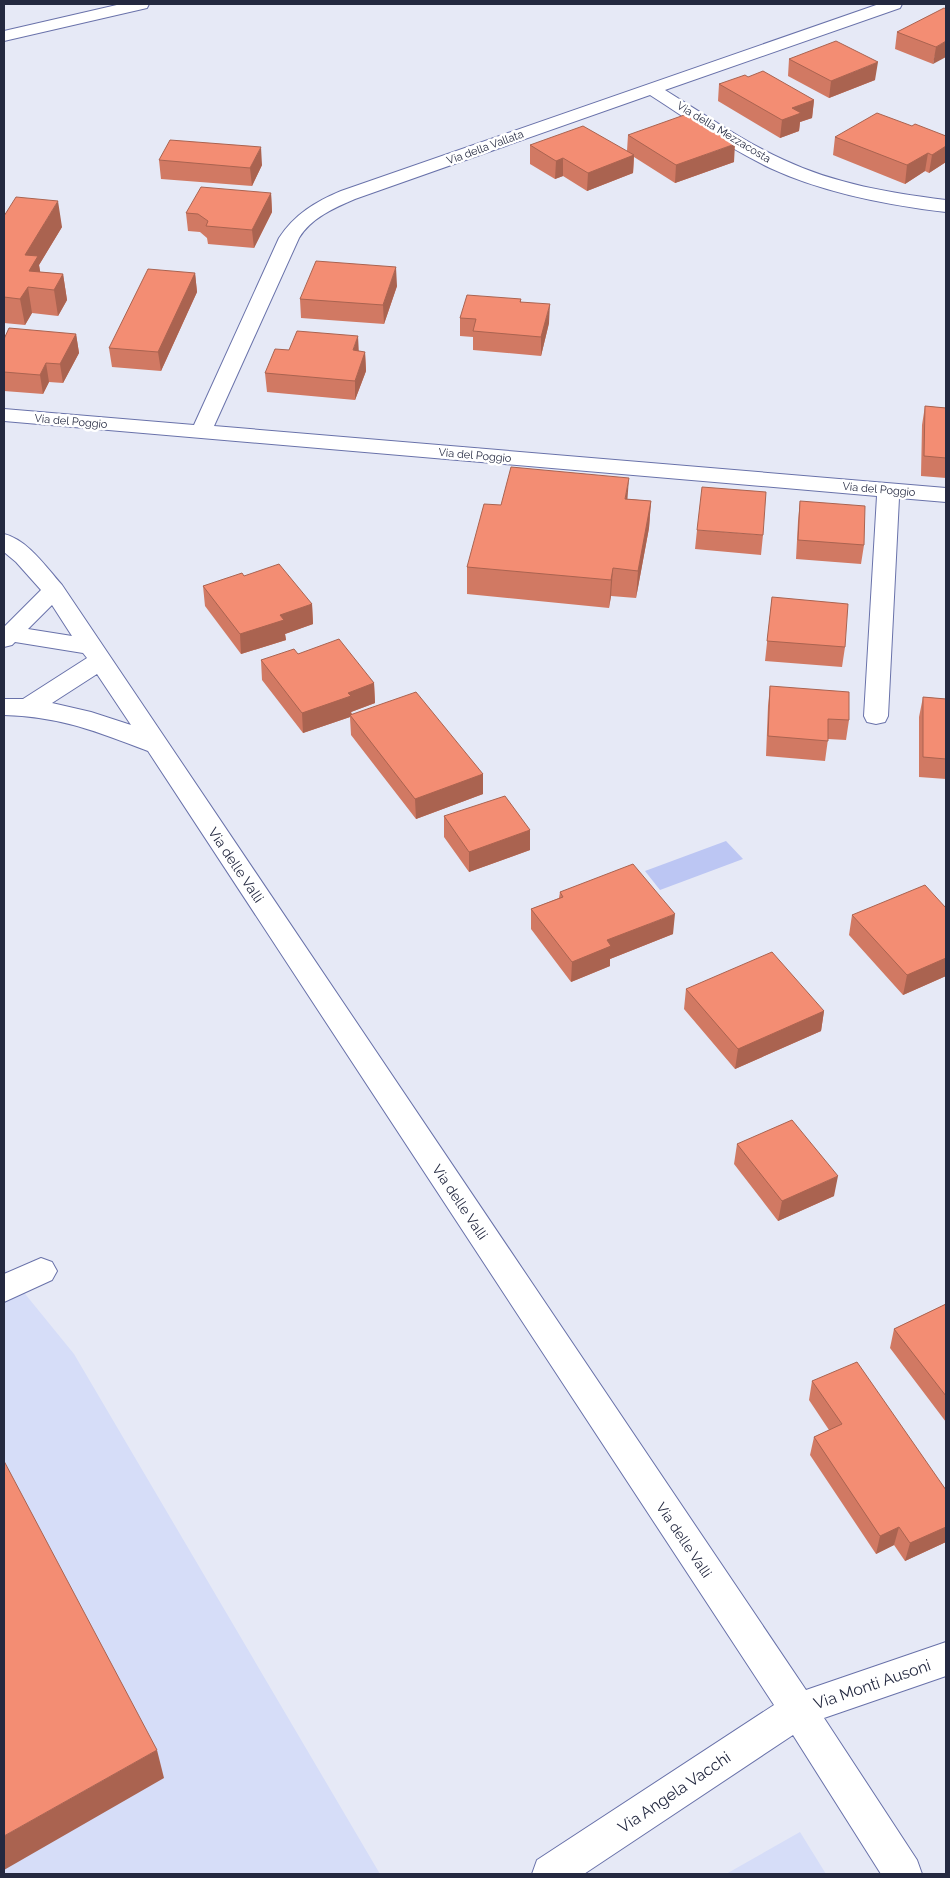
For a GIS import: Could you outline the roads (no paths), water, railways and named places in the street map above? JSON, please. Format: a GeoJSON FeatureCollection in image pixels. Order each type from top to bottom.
{"type":"FeatureCollection","features":[{"type":"Feature","properties":{"kind":"street"},"geometry":{"type":"LineString","coordinates":[[4,36],[141,4]]}},
{"type":"Feature","properties":{"kind":"street","name":"Via della Vallata"},"geometry":{"type":"LineString","coordinates":[[201,432],[289,238],[306,219],[325,206],[348,195],[894,4]]}},
{"type":"Feature","properties":{"kind":"street","name":"Via della Mezzacosta"},"geometry":{"type":"LineString","coordinates":[[650,88],[734,141],[778,164],[824,181],[856,190],[946,206]]}},
{"type":"Feature","properties":{"kind":"street","name":"Via del Poggio"},"geometry":{"type":"LineString","coordinates":[[4,415],[946,495]]}},
{"type":"Feature","properties":{"kind":"street"},"geometry":{"type":"LineString","coordinates":[[876,716],[888,490]]}},
{"type":"Feature","properties":{"kind":"street","name":"Via delle Valli"},"geometry":{"type":"LineString","coordinates":[[4,541],[24,557],[54,590],[798,1710],[903,1874]]}},
{"type":"Feature","properties":{"kind":"street"},"geometry":{"type":"LineString","coordinates":[[7,637],[54,590]]}},
{"type":"Feature","properties":{"kind":"street"},"geometry":{"type":"LineString","coordinates":[[7,637],[95,653]]}},
{"type":"Feature","properties":{"kind":"street"},"geometry":{"type":"LineString","coordinates":[[28,706],[95,653]]}},
{"type":"Feature","properties":{"kind":"street"},"geometry":{"type":"LineString","coordinates":[[4,706],[28,706],[94,719],[156,745]]}},
{"type":"Feature","properties":{"kind":"street"},"geometry":{"type":"LineString","coordinates":[[4,1289],[41,1271]]}},
{"type":"Feature","properties":{"kind":"street","name":"Via Monti Ausoni"},"geometry":{"type":"LineString","coordinates":[[798,1710],[946,1659]]}},
{"type":"Feature","properties":{"kind":"street","name":"Via Angela Vacchi"},"geometry":{"type":"LineString","coordinates":[[551,1874],[798,1710]]}},
{"type":"Feature","properties":{"kind":"water"},"geometry":{"type":"Polygon","coordinates":[[[726,841],[743,859],[660,890],[645,871],[726,841]]]}}]}
